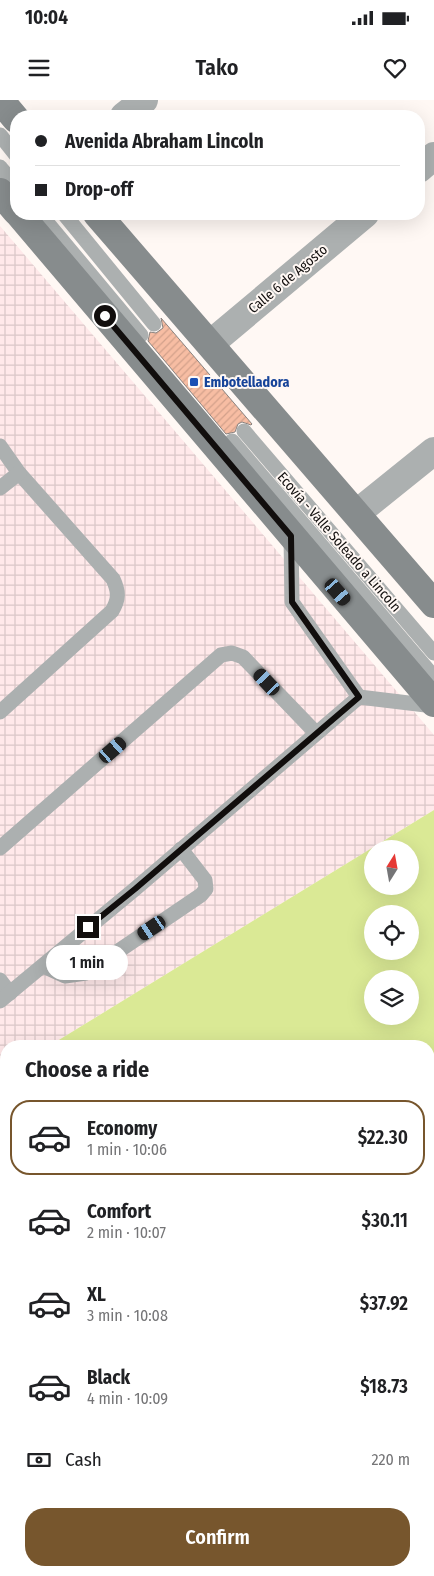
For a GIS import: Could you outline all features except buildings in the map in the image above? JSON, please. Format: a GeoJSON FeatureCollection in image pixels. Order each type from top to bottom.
{"type":"FeatureCollection","features":[{"type":"Feature","properties":{"kind":"main road"},"geometry":{"type":"LineString","coordinates":[[0,100],[10,112]]}},
{"type":"Feature","properties":{"kind":"main road"},"geometry":{"type":"LineString","coordinates":[[0,192],[10,204]]}},
{"type":"Feature","properties":{"kind":"main road"},"geometry":{"type":"LineString","coordinates":[[24,220],[434,704]]}},
{"type":"Feature","properties":{"kind":"main road"},"geometry":{"type":"LineString","coordinates":[[102,220],[434,604]]}},
{"type":"Feature","properties":{"kind":"street"},"geometry":{"type":"LineString","coordinates":[[132,110],[144,100]]}},
{"type":"Feature","properties":{"kind":"street","name":"Calle 6 de Agosto"},"geometry":{"type":"LineString","coordinates":[[210,344],[359,220]]}},
{"type":"Feature","properties":{"kind":"street"},"geometry":{"type":"LineString","coordinates":[[357,513],[434,450]]}},
{"type":"Feature","properties":{"kind":"lane"},"geometry":{"type":"LineString","coordinates":[[0,135],[10,148]]}},
{"type":"Feature","properties":{"kind":"lane"},"geometry":{"type":"LineString","coordinates":[[0,167],[10,179]]}},
{"type":"Feature","properties":{"kind":"lane"},"geometry":{"type":"LineString","coordinates":[[45,220],[141,335]]}},
{"type":"Feature","properties":{"kind":"lane"},"geometry":{"type":"LineString","coordinates":[[69,220],[154,324]]}},
{"type":"Feature","properties":{"kind":"lane","name":"Ecovía - Valle Soleado a Lincoln"},"geometry":{"type":"LineString","coordinates":[[434,653],[238,436],[434,677]]}},
{"type":"Feature","properties":{"kind":"lane"},"geometry":{"type":"LineString","coordinates":[[0,446],[19,473],[113,580],[118,593],[118,601],[112,611],[0,712]]}},
{"type":"Feature","properties":{"kind":"lane"},"geometry":{"type":"LineString","coordinates":[[0,488],[19,473]]}},
{"type":"Feature","properties":{"kind":"lane"},"geometry":{"type":"LineString","coordinates":[[291,536],[292,602],[359,697]]}},
{"type":"Feature","properties":{"kind":"lane"},"geometry":{"type":"LineString","coordinates":[[0,848],[221,655],[232,653],[244,656],[315,732]]}},
{"type":"Feature","properties":{"kind":"lane"},"geometry":{"type":"LineString","coordinates":[[0,980],[5,997],[181,849],[315,732],[359,697],[434,704]]}},
{"type":"Feature","properties":{"kind":"lane"},"geometry":{"type":"LineString","coordinates":[[43,966],[65,976],[86,973],[201,895],[206,889],[205,880],[181,849]]}},
{"type":"Feature","properties":{"kind":"shaded area"},"geometry":{"type":"Polygon","coordinates":[[[0,226],[434,735],[434,810],[385,840],[364,840],[364,853],[59,1040],[0,1040],[0,226]]]}},
{"type":"Feature","properties":{"kind":"green space"},"geometry":{"type":"Polygon","coordinates":[[[434,810],[434,1040],[59,1040],[364,853],[364,895],[419,895],[419,840],[385,840],[434,810]]]}},
{"type":"Feature","properties":{"kind":"place","name":"Embotelladora"},"geometry":{"type":"Point","coordinates":[194,382]}},
{"type":"Feature","properties":{"kind":"route"},"geometry":{"type":"LineString","coordinates":[[88,927],[135,889],[315,732],[359,697],[292,602],[291,536],[105,316]]}}]}
